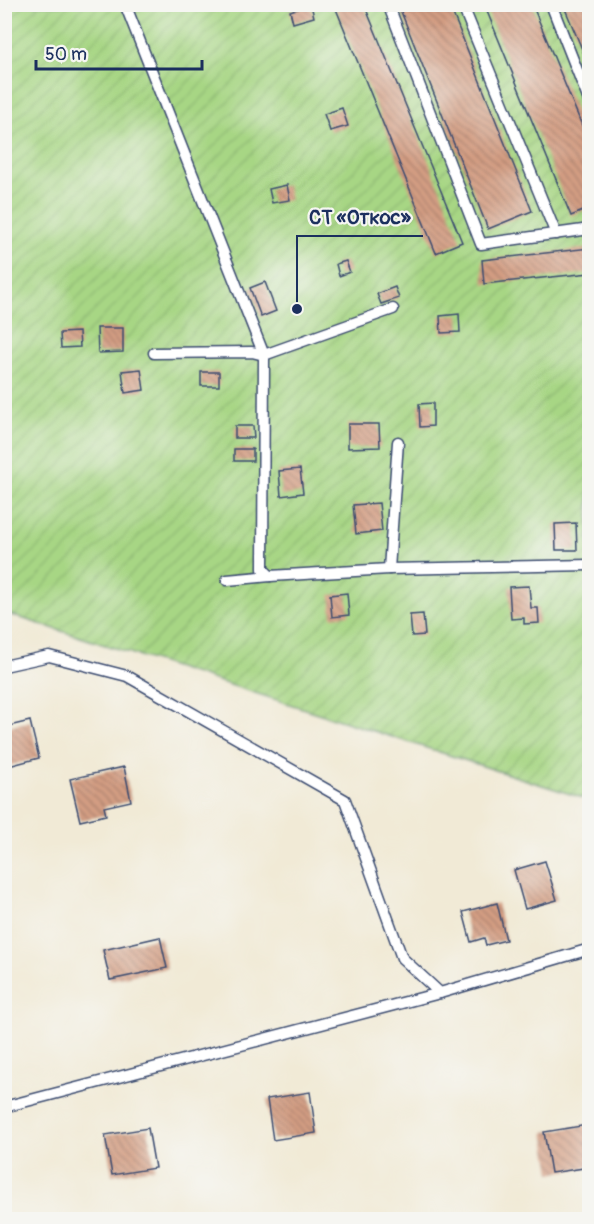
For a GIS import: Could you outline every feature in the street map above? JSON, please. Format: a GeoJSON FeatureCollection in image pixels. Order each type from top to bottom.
{"type":"FeatureCollection","features":[{"type":"Feature","properties":{"kind":"lane"},"geometry":{"type":"LineString","coordinates":[[125,4],[264,355],[264,569],[270,576]]}},
{"type":"Feature","properties":{"kind":"lane"},"geometry":{"type":"LineString","coordinates":[[388,4],[481,244],[590,229]]}},
{"type":"Feature","properties":{"kind":"lane"},"geometry":{"type":"LineString","coordinates":[[462,4],[556,234]]}},
{"type":"Feature","properties":{"kind":"lane"},"geometry":{"type":"LineString","coordinates":[[551,4],[590,103]]}},
{"type":"Feature","properties":{"kind":"lane"},"geometry":{"type":"LineString","coordinates":[[154,353],[252,352],[264,355],[393,309]]}},
{"type":"Feature","properties":{"kind":"lane"},"geometry":{"type":"LineString","coordinates":[[389,569],[398,442]]}},
{"type":"Feature","properties":{"kind":"lane"},"geometry":{"type":"LineString","coordinates":[[227,580],[389,569],[590,565]]}},
{"type":"Feature","properties":{"kind":"lane"},"geometry":{"type":"LineString","coordinates":[[4,666],[49,656],[127,676],[345,800],[402,958],[440,993]]}},
{"type":"Feature","properties":{"kind":"lane"},"geometry":{"type":"LineString","coordinates":[[4,1107],[440,993],[590,949]]}},
{"type":"Feature","properties":{"kind":"green space"},"geometry":{"type":"Polygon","coordinates":[[[5,5],[589,5],[589,800],[5,613],[5,5]]]}},
{"type":"Feature","properties":{"kind":"building"},"geometry":{"type":"Polygon","coordinates":[[[334,4],[364,4],[462,242],[436,253],[334,4]]]}},
{"type":"Feature","properties":{"kind":"building"},"geometry":{"type":"Polygon","coordinates":[[[398,4],[449,4],[532,211],[488,229],[398,4]]]}},
{"type":"Feature","properties":{"kind":"building"},"geometry":{"type":"Polygon","coordinates":[[[484,4],[532,4],[590,145],[590,208],[571,216],[484,4]]]}},
{"type":"Feature","properties":{"kind":"building"},"geometry":{"type":"Polygon","coordinates":[[[563,4],[590,4],[590,68],[563,4]]]}},
{"type":"Feature","properties":{"kind":"building"},"geometry":{"type":"Polygon","coordinates":[[[311,5],[314,17],[293,23],[290,11],[311,5]]]}},
{"type":"Feature","properties":{"kind":"building"},"geometry":{"type":"Polygon","coordinates":[[[342,108],[348,126],[330,131],[324,114],[342,108]]]}},
{"type":"Feature","properties":{"kind":"building"},"geometry":{"type":"Polygon","coordinates":[[[287,185],[290,200],[272,203],[269,189],[287,185]]]}},
{"type":"Feature","properties":{"kind":"building"},"geometry":{"type":"Polygon","coordinates":[[[590,248],[590,273],[484,284],[482,260],[590,248]]]}},
{"type":"Feature","properties":{"kind":"building"},"geometry":{"type":"Polygon","coordinates":[[[346,261],[350,272],[339,276],[336,264],[346,261]]]}},
{"type":"Feature","properties":{"kind":"building"},"geometry":{"type":"Polygon","coordinates":[[[265,282],[276,311],[261,317],[250,288],[265,282]]]}},
{"type":"Feature","properties":{"kind":"building"},"geometry":{"type":"Polygon","coordinates":[[[395,287],[399,298],[381,304],[377,294],[395,287]]]}},
{"type":"Feature","properties":{"kind":"building"},"geometry":{"type":"Polygon","coordinates":[[[459,314],[460,332],[441,333],[440,316],[459,314]]]}},
{"type":"Feature","properties":{"kind":"building"},"geometry":{"type":"Polygon","coordinates":[[[97,328],[123,328],[123,352],[98,353],[97,328]]]}},
{"type":"Feature","properties":{"kind":"building"},"geometry":{"type":"Polygon","coordinates":[[[79,332],[80,347],[61,348],[60,333],[79,332]]]}},
{"type":"Feature","properties":{"kind":"building"},"geometry":{"type":"Polygon","coordinates":[[[141,369],[144,390],[125,393],[122,371],[141,369]]]}},
{"type":"Feature","properties":{"kind":"building"},"geometry":{"type":"Polygon","coordinates":[[[201,372],[219,372],[219,386],[201,386],[201,372]]]}},
{"type":"Feature","properties":{"kind":"building"},"geometry":{"type":"Polygon","coordinates":[[[433,403],[433,426],[420,427],[419,404],[433,403]]]}},
{"type":"Feature","properties":{"kind":"building"},"geometry":{"type":"Polygon","coordinates":[[[348,424],[379,424],[380,447],[348,448],[348,424]]]}},
{"type":"Feature","properties":{"kind":"building"},"geometry":{"type":"Polygon","coordinates":[[[235,426],[253,426],[254,438],[235,438],[235,426]]]}},
{"type":"Feature","properties":{"kind":"building"},"geometry":{"type":"Polygon","coordinates":[[[234,449],[253,449],[253,461],[234,461],[234,449]]]}},
{"type":"Feature","properties":{"kind":"building"},"geometry":{"type":"Polygon","coordinates":[[[300,469],[303,493],[281,496],[279,471],[300,469]]]}},
{"type":"Feature","properties":{"kind":"building"},"geometry":{"type":"Polygon","coordinates":[[[379,503],[382,531],[356,534],[353,505],[379,503]]]}},
{"type":"Feature","properties":{"kind":"building"},"geometry":{"type":"Polygon","coordinates":[[[576,523],[577,550],[556,550],[555,524],[576,523]]]}},
{"type":"Feature","properties":{"kind":"building"},"geometry":{"type":"Polygon","coordinates":[[[529,586],[531,608],[538,608],[539,623],[524,624],[524,618],[511,619],[509,587],[529,586]]]}},
{"type":"Feature","properties":{"kind":"building"},"geometry":{"type":"Polygon","coordinates":[[[347,593],[349,615],[332,617],[330,595],[347,593]]]}},
{"type":"Feature","properties":{"kind":"building"},"geometry":{"type":"Polygon","coordinates":[[[423,614],[425,635],[412,636],[410,615],[423,614]]]}},
{"type":"Feature","properties":{"kind":"building"},"geometry":{"type":"Polygon","coordinates":[[[30,721],[39,758],[5,767],[5,727],[30,721]]]}},
{"type":"Feature","properties":{"kind":"building"},"geometry":{"type":"Polygon","coordinates":[[[124,767],[131,801],[104,807],[106,815],[80,821],[70,779],[124,767]]]}},
{"type":"Feature","properties":{"kind":"building"},"geometry":{"type":"Polygon","coordinates":[[[545,861],[557,900],[525,909],[514,870],[545,861]]]}},
{"type":"Feature","properties":{"kind":"building"},"geometry":{"type":"Polygon","coordinates":[[[497,903],[506,940],[486,945],[484,938],[471,942],[463,912],[497,903]]]}},
{"type":"Feature","properties":{"kind":"building"},"geometry":{"type":"Polygon","coordinates":[[[160,937],[167,968],[110,980],[103,950],[160,937]]]}},
{"type":"Feature","properties":{"kind":"building"},"geometry":{"type":"Polygon","coordinates":[[[310,1092],[316,1133],[273,1140],[267,1099],[310,1092]]]}},
{"type":"Feature","properties":{"kind":"building"},"geometry":{"type":"Polygon","coordinates":[[[587,1125],[590,1141],[590,1167],[551,1173],[544,1132],[587,1125]]]}},
{"type":"Feature","properties":{"kind":"building"},"geometry":{"type":"Polygon","coordinates":[[[148,1128],[155,1168],[112,1175],[105,1135],[148,1128]]]}},
{"type":"Feature","properties":{"kind":"place","name":"СТ «Откос»"},"geometry":{"type":"Point","coordinates":[297,309]}}]}
